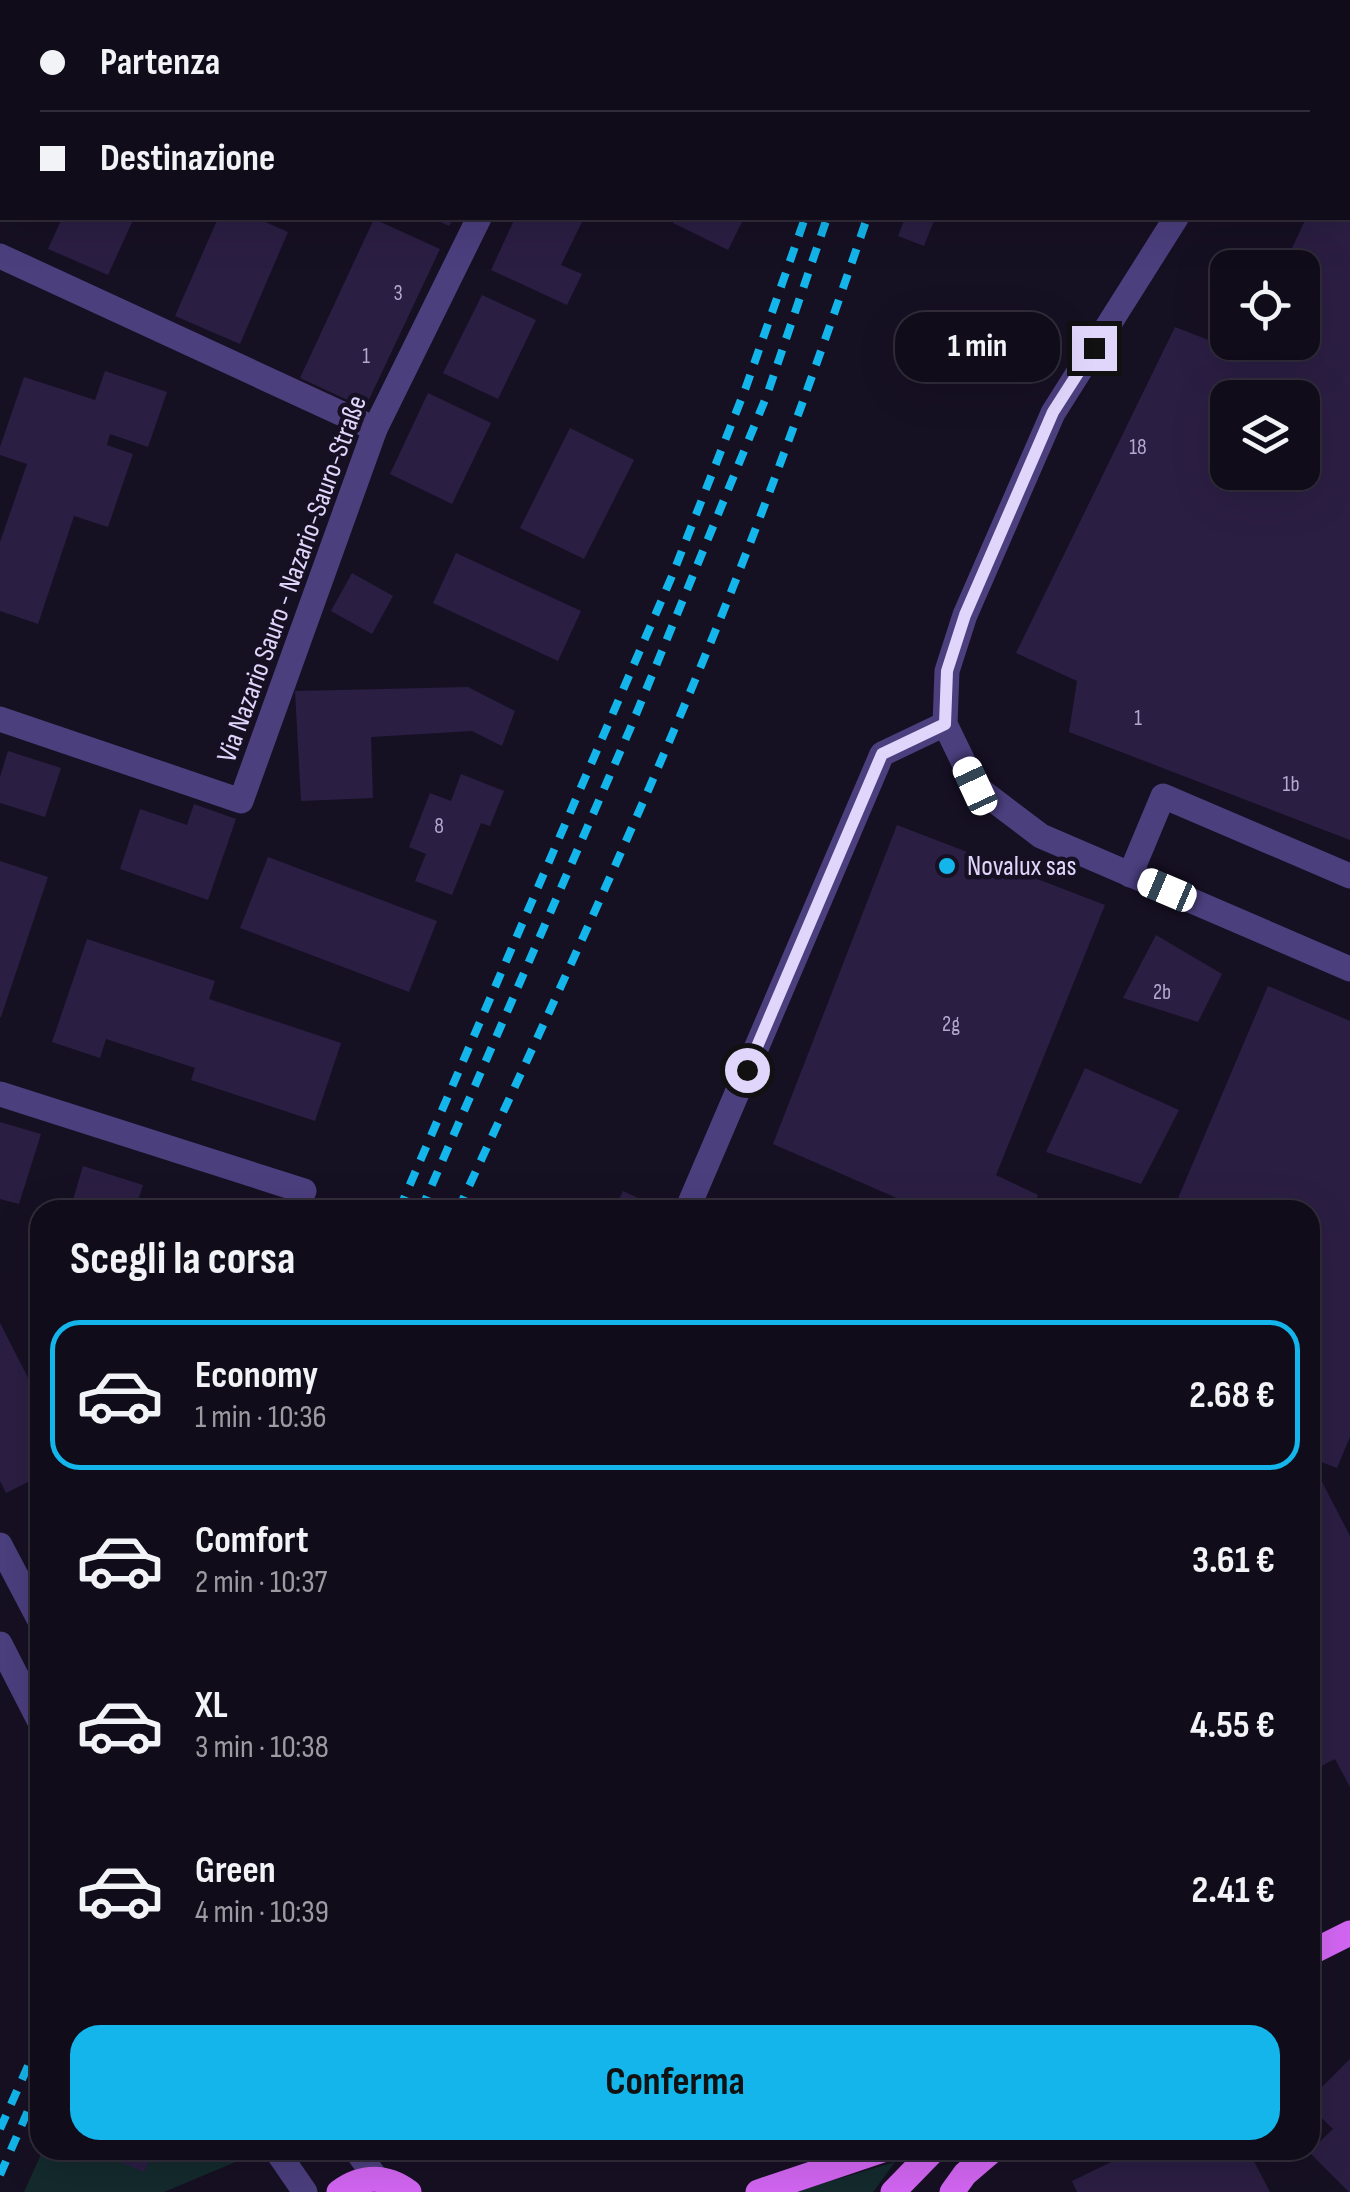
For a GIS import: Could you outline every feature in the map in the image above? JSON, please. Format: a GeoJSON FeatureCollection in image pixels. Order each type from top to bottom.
{"type":"FeatureCollection","features":[{"type":"Feature","properties":{"kind":"main road"},"geometry":{"type":"LineString","coordinates":[[1320,1948],[1350,1933]]}},
{"type":"Feature","properties":{"kind":"main road"},"geometry":{"type":"LineString","coordinates":[[758,2192],[853,2160]]}},
{"type":"Feature","properties":{"kind":"main road"},"geometry":{"type":"LineString","coordinates":[[893,2192],[924,2160]]}},
{"type":"Feature","properties":{"kind":"main road"},"geometry":{"type":"LineString","coordinates":[[952,2192],[982,2160]]}},
{"type":"Feature","properties":{"kind":"main road"},"geometry":{"type":"LineString","coordinates":[[338,2192],[351,2183],[376,2178],[389,2180],[409,2192]]}},
{"type":"Feature","properties":{"kind":"street","name":"Via Nazario Sauro - Nazario-Sauro-Straße"},"geometry":{"type":"LineString","coordinates":[[0,718],[241,801],[375,430],[478,220]]}},
{"type":"Feature","properties":{"kind":"street"},"geometry":{"type":"LineString","coordinates":[[1175,220],[1053,412],[965,615],[947,671],[945,724],[975,786],[1041,836],[1350,969]]}},
{"type":"Feature","properties":{"kind":"street"},"geometry":{"type":"LineString","coordinates":[[0,256],[375,430]]}},
{"type":"Feature","properties":{"kind":"street"},"geometry":{"type":"LineString","coordinates":[[691,1200],[882,754],[945,724]]}},
{"type":"Feature","properties":{"kind":"street"},"geometry":{"type":"LineString","coordinates":[[1130,875],[1162,796],[1350,876]]}},
{"type":"Feature","properties":{"kind":"street"},"geometry":{"type":"LineString","coordinates":[[0,1094],[304,1191]]}},
{"type":"Feature","properties":{"kind":"street"},"geometry":{"type":"LineString","coordinates":[[0,1545],[30,1602]]}},
{"type":"Feature","properties":{"kind":"street"},"geometry":{"type":"LineString","coordinates":[[0,1644],[30,1702]]}},
{"type":"Feature","properties":{"kind":"street"},"geometry":{"type":"LineString","coordinates":[[283,2160],[304,2192]]}},
{"type":"Feature","properties":{"kind":"street"},"geometry":{"type":"LineString","coordinates":[[363,2160],[376,2178]]}},
{"type":"Feature","properties":{"kind":"green space"},"geometry":{"type":"Polygon","coordinates":[[[38,2160],[238,2161],[164,2192],[24,2192],[38,2160]]]}},
{"type":"Feature","properties":{"kind":"green space"},"geometry":{"type":"Polygon","coordinates":[[[895,2162],[873,2192],[794,2192],[895,2162]]]}},
{"type":"Feature","properties":{"kind":"building"},"geometry":{"type":"Polygon","coordinates":[[[61,220],[133,220],[108,275],[48,249],[61,220]]]}},
{"type":"Feature","properties":{"kind":"building"},"geometry":{"type":"Polygon","coordinates":[[[217,220],[261,220],[288,232],[240,344],[175,316],[217,220]]]}},
{"type":"Feature","properties":{"kind":"building"},"geometry":{"type":"Polygon","coordinates":[[[374,220],[440,249],[365,408],[300,378],[374,220]]]}},
{"type":"Feature","properties":{"kind":"building"},"geometry":{"type":"Polygon","coordinates":[[[514,220],[583,220],[561,265],[582,274],[567,305],[491,270],[514,220]]]}},
{"type":"Feature","properties":{"kind":"building"},"geometry":{"type":"Polygon","coordinates":[[[675,220],[743,220],[728,250],[673,223],[675,220]]]}},
{"type":"Feature","properties":{"kind":"building"},"geometry":{"type":"Polygon","coordinates":[[[904,220],[934,220],[924,246],[898,236],[904,220]]]}},
{"type":"Feature","properties":{"kind":"building"},"geometry":{"type":"Polygon","coordinates":[[[1305,220],[1350,220],[1350,840],[1069,732],[1077,681],[1016,653],[1175,327],[1210,341],[1210,360],[1320,360],[1320,250],[1291,250],[1305,220]]]}},
{"type":"Feature","properties":{"kind":"building"},"geometry":{"type":"Polygon","coordinates":[[[482,295],[536,320],[498,399],[443,373],[482,295]]]}},
{"type":"Feature","properties":{"kind":"building"},"geometry":{"type":"Polygon","coordinates":[[[105,371],[167,392],[148,447],[110,434],[107,445],[133,454],[108,527],[74,516],[38,624],[0,611],[0,542],[27,464],[0,455],[0,447],[24,377],[95,400],[105,371]]]}},
{"type":"Feature","properties":{"kind":"building"},"geometry":{"type":"Polygon","coordinates":[[[428,393],[491,423],[452,504],[390,474],[428,393]]]}},
{"type":"Feature","properties":{"kind":"building"},"geometry":{"type":"Polygon","coordinates":[[[570,428],[634,460],[584,559],[520,528],[570,428]]]}},
{"type":"Feature","properties":{"kind":"building"},"geometry":{"type":"Polygon","coordinates":[[[456,553],[581,611],[558,661],[433,603],[456,553]]]}},
{"type":"Feature","properties":{"kind":"building"},"geometry":{"type":"Polygon","coordinates":[[[352,573],[393,596],[372,634],[331,611],[352,573]]]}},
{"type":"Feature","properties":{"kind":"building"},"geometry":{"type":"Polygon","coordinates":[[[468,687],[515,711],[502,746],[472,731],[371,737],[373,798],[301,801],[295,691],[468,687]]]}},
{"type":"Feature","properties":{"kind":"building"},"geometry":{"type":"Polygon","coordinates":[[[8,751],[61,768],[45,817],[0,803],[0,777],[8,751]]]}},
{"type":"Feature","properties":{"kind":"building"},"geometry":{"type":"Polygon","coordinates":[[[461,774],[504,791],[490,826],[481,823],[452,895],[415,881],[426,854],[409,847],[430,793],[451,801],[461,774]]]}},
{"type":"Feature","properties":{"kind":"building"},"geometry":{"type":"Polygon","coordinates":[[[194,804],[236,819],[208,900],[120,869],[140,809],[187,825],[194,804]]]}},
{"type":"Feature","properties":{"kind":"building"},"geometry":{"type":"Polygon","coordinates":[[[897,825],[1105,905],[996,1175],[1038,1195],[1036,1200],[901,1200],[773,1144],[897,825]]]}},
{"type":"Feature","properties":{"kind":"building"},"geometry":{"type":"Polygon","coordinates":[[[268,857],[437,921],[409,992],[240,928],[268,857]]]}},
{"type":"Feature","properties":{"kind":"building"},"geometry":{"type":"Polygon","coordinates":[[[0,861],[48,877],[1,1017],[0,1017],[0,861]]]}},
{"type":"Feature","properties":{"kind":"building"},"geometry":{"type":"Polygon","coordinates":[[[1156,935],[1222,974],[1198,1022],[1123,998],[1156,935]]]}},
{"type":"Feature","properties":{"kind":"building"},"geometry":{"type":"Polygon","coordinates":[[[87,939],[215,981],[209,999],[341,1043],[315,1121],[191,1080],[195,1068],[106,1039],[100,1058],[52,1042],[87,939]]]}},
{"type":"Feature","properties":{"kind":"building"},"geometry":{"type":"Polygon","coordinates":[[[1268,986],[1350,1021],[1350,1437],[1337,1468],[1320,1462],[1320,1200],[1177,1200],[1268,986]]]}},
{"type":"Feature","properties":{"kind":"building"},"geometry":{"type":"Polygon","coordinates":[[[1085,1068],[1179,1110],[1141,1184],[1046,1152],[1085,1068]]]}},
{"type":"Feature","properties":{"kind":"building"},"geometry":{"type":"Polygon","coordinates":[[[0,1122],[41,1134],[19,1204],[0,1199],[0,1122]]]}},
{"type":"Feature","properties":{"kind":"building"},"geometry":{"type":"Polygon","coordinates":[[[83,1166],[143,1185],[138,1200],[73,1200],[83,1166]]]}},
{"type":"Feature","properties":{"kind":"building"},"geometry":{"type":"Polygon","coordinates":[[[623,1191],[643,1200],[619,1200],[623,1191]]]}},
{"type":"Feature","properties":{"kind":"building"},"geometry":{"type":"Polygon","coordinates":[[[0,1323],[30,1382],[30,1481],[6,1493],[0,1481],[0,1323]]]}},
{"type":"Feature","properties":{"kind":"building"},"geometry":{"type":"Polygon","coordinates":[[[1320,1478],[1350,1536],[1350,1787],[1335,1759],[1320,1767],[1320,1478]]]}},
{"type":"Feature","properties":{"kind":"building"},"geometry":{"type":"Polygon","coordinates":[[[1350,2059],[1350,2192],[1317,2160],[1320,2141],[1333,2129],[1320,2117],[1320,2089],[1350,2059]]]}},
{"type":"Feature","properties":{"kind":"building"},"geometry":{"type":"Polygon","coordinates":[[[115,2160],[149,2160],[144,2172],[115,2160]]]}},
{"type":"Feature","properties":{"kind":"building"},"geometry":{"type":"Polygon","coordinates":[[[1115,2160],[1253,2160],[1270,2192],[1077,2192],[1072,2181],[1115,2160]]]}},
{"type":"Feature","properties":{"kind":"railway"},"geometry":{"type":"LineString","coordinates":[[403,1200],[672,576],[746,387],[804,220]]}},
{"type":"Feature","properties":{"kind":"railway"},"geometry":{"type":"LineString","coordinates":[[425,1200],[630,729],[767,395],[826,220]]}},
{"type":"Feature","properties":{"kind":"railway"},"geometry":{"type":"LineString","coordinates":[[463,1200],[600,900],[701,666],[785,449],[866,220]]}},
{"type":"Feature","properties":{"kind":"railway"},"geometry":{"type":"LineString","coordinates":[[0,2129],[30,2062]]}},
{"type":"Feature","properties":{"kind":"railway"},"geometry":{"type":"LineString","coordinates":[[0,2175],[30,2106]]}},
{"type":"Feature","properties":{"kind":"place","name":"Novalux sas"},"geometry":{"type":"Point","coordinates":[947,866]}},
{"type":"Feature","properties":{"kind":"route"},"geometry":{"type":"LineString","coordinates":[[747,1070],[882,754],[945,724],[947,671],[965,615],[1053,412],[1094,348]]}}]}
